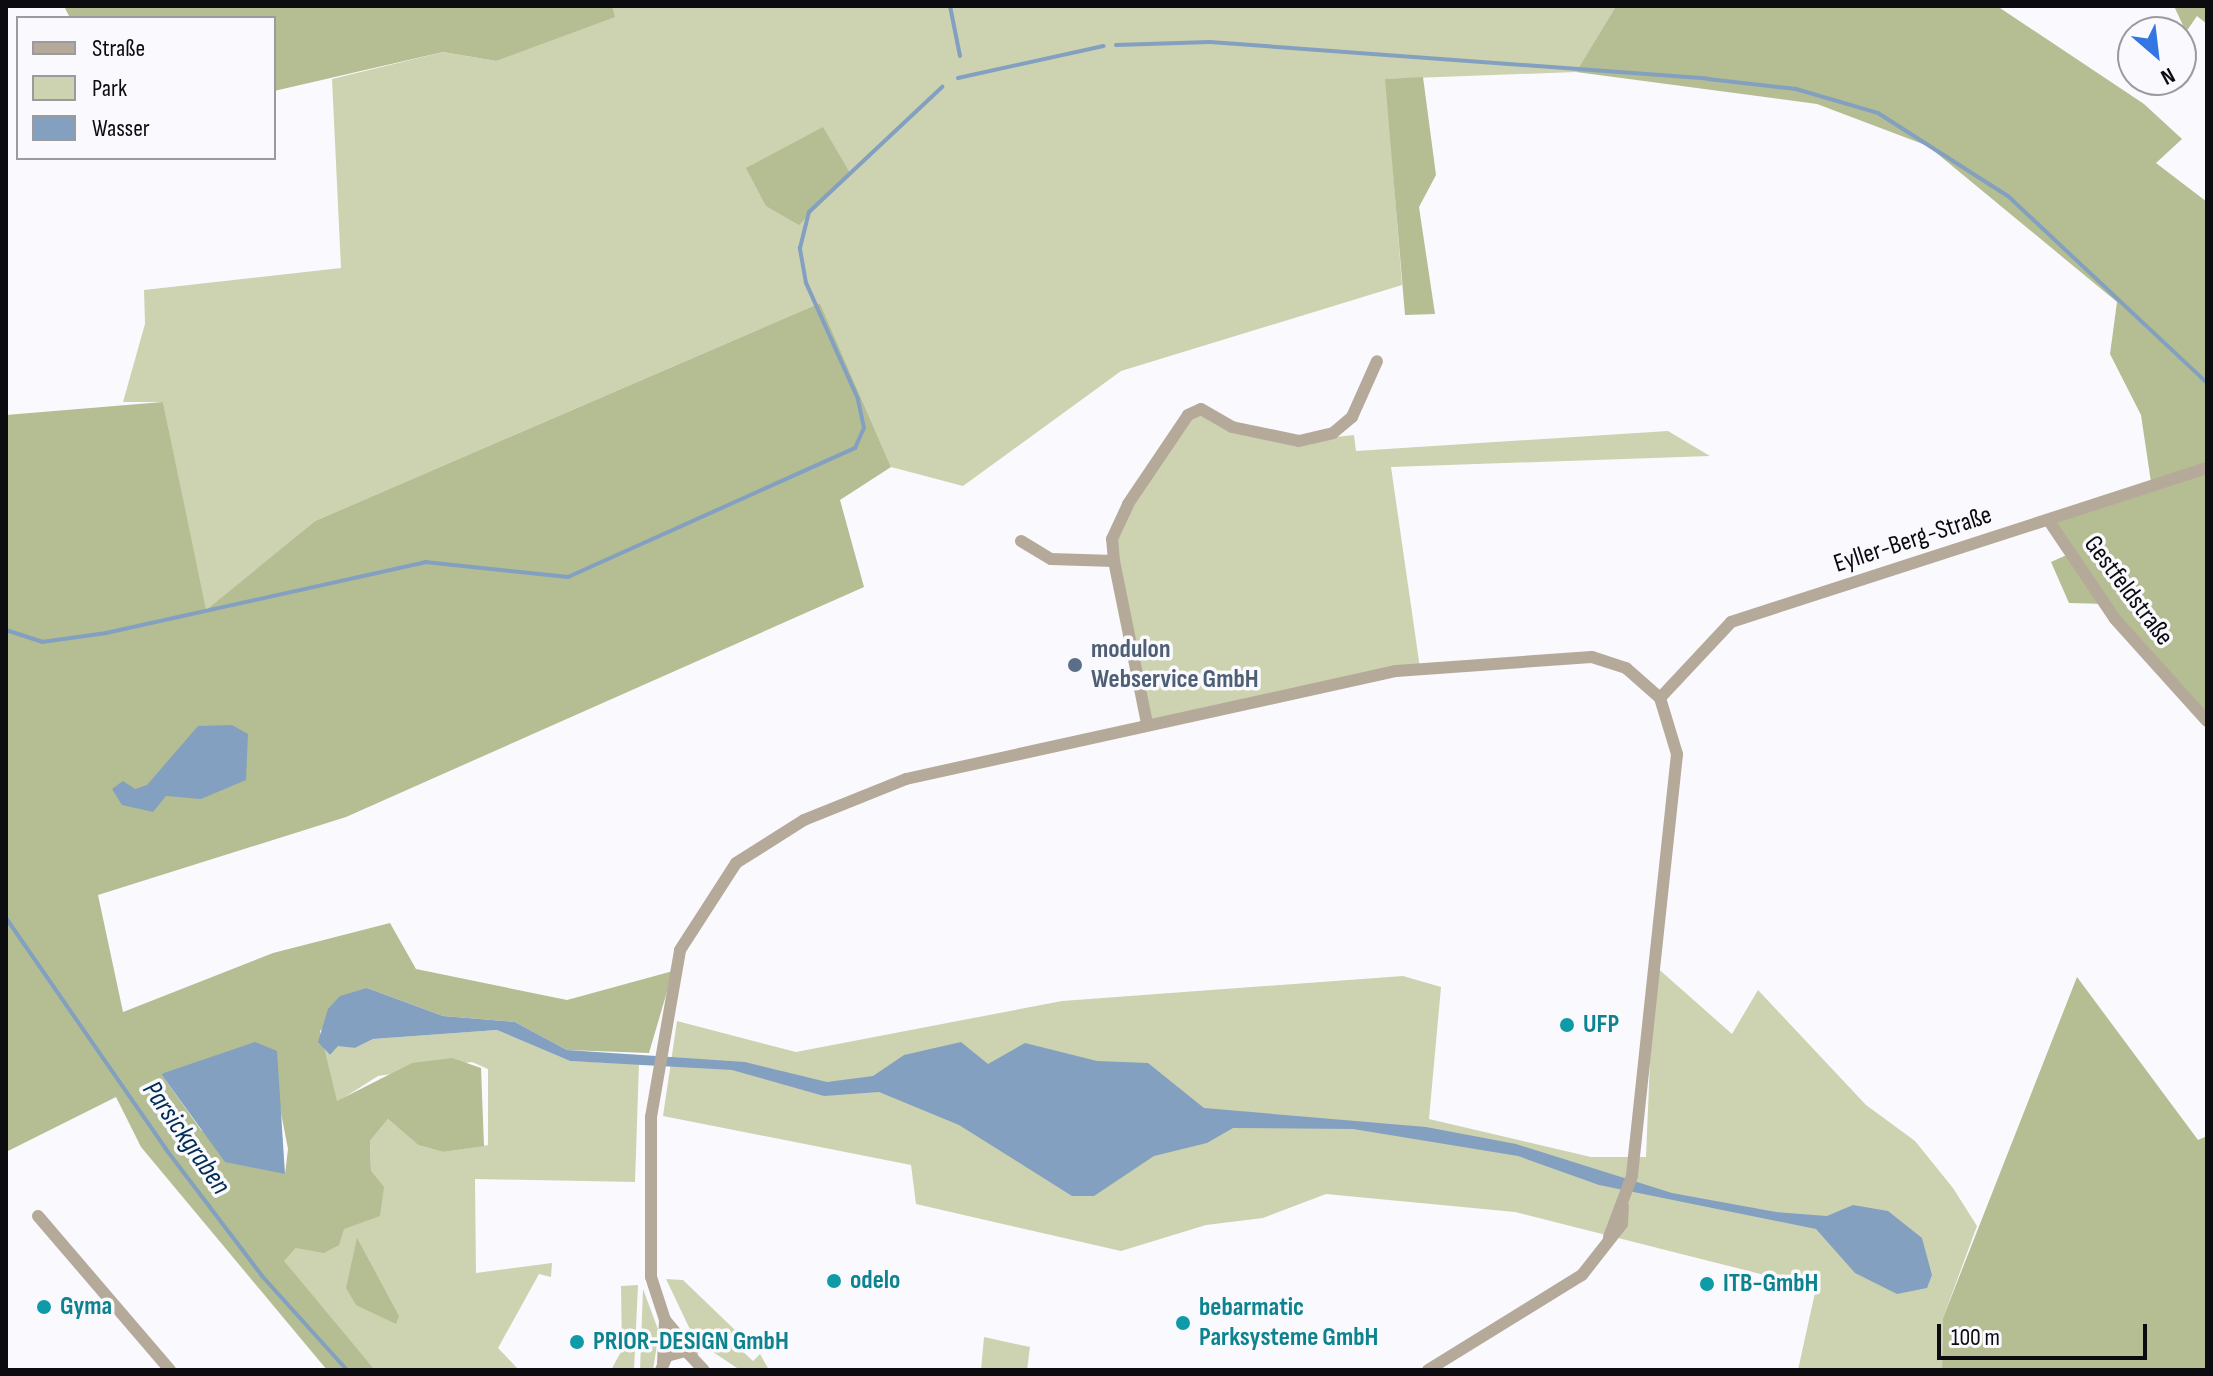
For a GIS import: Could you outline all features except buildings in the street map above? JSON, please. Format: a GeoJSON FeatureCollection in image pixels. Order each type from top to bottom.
{"type":"FeatureCollection","features":[{"type":"Feature","properties":{"kind":"street"},"geometry":{"type":"LineString","coordinates":[[1147,723],[1112,539],[1128,504],[1188,415],[1201,409],[1232,427],[1299,441],[1333,433],[1352,417],[1377,361]]}},
{"type":"Feature","properties":{"kind":"street","name":"Eyller-Berg-Straße"},"geometry":{"type":"LineString","coordinates":[[1660,698],[1731,622],[2207,468]]}},
{"type":"Feature","properties":{"kind":"street","name":"Gestfeldstraße"},"geometry":{"type":"LineString","coordinates":[[2049,521],[2115,619],[2207,721]]}},
{"type":"Feature","properties":{"kind":"street"},"geometry":{"type":"LineString","coordinates":[[1021,541],[1051,559],[1114,561]]}},
{"type":"Feature","properties":{"kind":"street"},"geometry":{"type":"LineString","coordinates":[[699,1361],[665,1320],[651,1277],[659,1051],[680,950],[706,900],[758,846],[906,779],[1147,723],[1396,671],[1592,657],[1626,668],[1660,698],[1677,754],[1632,1176],[1622,1224],[1582,1275],[1428,1370]]}},
{"type":"Feature","properties":{"kind":"street"},"geometry":{"type":"LineString","coordinates":[[38,1216],[170,1370]]}},
{"type":"Feature","properties":{"kind":"street"},"geometry":{"type":"LineString","coordinates":[[661,1368],[665,1320]]}},
{"type":"Feature","properties":{"kind":"street"},"geometry":{"type":"LineString","coordinates":[[661,1368],[673,1352],[715,1370]]}},
{"type":"Feature","properties":{"kind":"green space"},"geometry":{"type":"Polygon","coordinates":[[[64,6],[612,6],[615,17],[496,61],[443,52],[276,91],[276,16],[69,16],[64,6]]]}},
{"type":"Feature","properties":{"kind":"green space"},"geometry":{"type":"Polygon","coordinates":[[[612,6],[1616,6],[1576,72],[1386,79],[1402,285],[1121,371],[963,486],[891,467],[820,303],[315,521],[205,611],[163,402],[123,402],[145,324],[144,290],[341,268],[332,79],[443,52],[496,61],[612,6]]]}},
{"type":"Feature","properties":{"kind":"green space"},"geometry":{"type":"Polygon","coordinates":[[[1616,6],[1997,6],[2117,86],[2117,96],[2132,96],[2144,104],[2182,139],[2156,163],[2207,202],[2207,721],[2107,604],[2069,603],[2051,562],[2071,553],[2051,520],[2152,489],[2141,415],[2110,354],[2117,302],[1928,146],[1817,104],[1576,72],[1616,6]]]}},
{"type":"Feature","properties":{"kind":"green space"},"geometry":{"type":"Polygon","coordinates":[[[2174,6],[2207,6],[2207,24],[2197,16],[2179,16],[2174,6]]]}},
{"type":"Feature","properties":{"kind":"green space"},"geometry":{"type":"Polygon","coordinates":[[[1423,77],[1436,175],[1419,207],[1435,314],[1405,315],[1385,79],[1423,77]]]}},
{"type":"Feature","properties":{"kind":"green space"},"geometry":{"type":"Polygon","coordinates":[[[823,127],[850,173],[799,225],[766,206],[746,168],[823,127]]]}},
{"type":"Feature","properties":{"kind":"green space"},"geometry":{"type":"Polygon","coordinates":[[[820,303],[891,467],[840,500],[864,587],[346,817],[98,895],[123,1012],[273,953],[390,923],[416,969],[567,1000],[673,971],[649,1053],[567,1050],[515,1022],[443,1016],[367,988],[320,1031],[337,1101],[412,1063],[452,1058],[481,1068],[484,1146],[443,1152],[418,1145],[388,1119],[370,1141],[371,1171],[384,1187],[380,1216],[344,1229],[339,1245],[324,1253],[296,1248],[284,1261],[375,1370],[327,1370],[141,1147],[116,1097],[6,1152],[6,415],[163,402],[206,610],[315,521],[820,303]],[[277,1051],[161,1074],[201,1130],[285,1174],[288,1149],[274,1077],[277,1051]]]}},
{"type":"Feature","properties":{"kind":"green space"},"geometry":{"type":"Polygon","coordinates":[[[1201,409],[1232,427],[1299,441],[1354,435],[1356,451],[1668,431],[1710,456],[1391,467],[1420,668],[1147,723],[1112,539],[1155,457],[1201,409]]]}},
{"type":"Feature","properties":{"kind":"green space"},"geometry":{"type":"Polygon","coordinates":[[[1654,965],[1732,1034],[1758,990],[1866,1105],[1915,1141],[1953,1188],[1977,1226],[1943,1318],[1942,1370],[1798,1370],[1816,1288],[1515,1212],[1326,1194],[1263,1218],[1206,1225],[1121,1251],[916,1204],[911,1165],[663,1116],[677,1021],[796,1052],[1062,1001],[1403,976],[1441,987],[1429,1119],[1591,1157],[1646,1157],[1654,965]]]}},
{"type":"Feature","properties":{"kind":"green space"},"geometry":{"type":"Polygon","coordinates":[[[2077,977],[2198,1140],[2207,1136],[2207,1370],[1942,1370],[1943,1318],[2077,977]]]}},
{"type":"Feature","properties":{"kind":"green space"},"geometry":{"type":"Polygon","coordinates":[[[497,1030],[570,1061],[639,1064],[635,1182],[475,1179],[476,1273],[552,1263],[551,1277],[539,1274],[498,1348],[519,1370],[375,1370],[283,1261],[296,1248],[344,1229],[371,1171],[370,1141],[388,1119],[418,1145],[443,1152],[488,1145],[488,1069],[472,1062],[378,1076],[337,1102],[318,1042],[330,1055],[338,1045],[355,1048],[373,1039],[497,1030]]]}},
{"type":"Feature","properties":{"kind":"green space"},"geometry":{"type":"Polygon","coordinates":[[[357,1238],[399,1316],[396,1324],[356,1305],[346,1288],[357,1238]]]}},
{"type":"Feature","properties":{"kind":"green space"},"geometry":{"type":"Polygon","coordinates":[[[666,1279],[683,1280],[736,1331],[729,1339],[753,1361],[760,1354],[769,1370],[740,1370],[695,1340],[666,1279]]]}},
{"type":"Feature","properties":{"kind":"green space"},"geometry":{"type":"Polygon","coordinates":[[[638,1285],[634,1370],[611,1370],[622,1350],[621,1286],[638,1285]]]}},
{"type":"Feature","properties":{"kind":"green space"},"geometry":{"type":"Polygon","coordinates":[[[643,1289],[659,1332],[653,1370],[640,1370],[643,1289]]]}},
{"type":"Feature","properties":{"kind":"green space"},"geometry":{"type":"Polygon","coordinates":[[[984,1337],[1030,1347],[1027,1370],[981,1370],[984,1337]]]}},
{"type":"Feature","properties":{"kind":"water"},"geometry":{"type":"Polygon","coordinates":[[[232,725],[248,734],[246,780],[201,799],[166,796],[153,812],[122,805],[112,789],[123,781],[135,789],[147,785],[198,726],[232,725]]]}},
{"type":"Feature","properties":{"kind":"water"},"geometry":{"type":"Polygon","coordinates":[[[367,988],[443,1016],[515,1022],[567,1050],[745,1062],[827,1082],[873,1076],[904,1055],[961,1042],[988,1064],[1025,1043],[1097,1061],[1148,1063],[1204,1108],[1426,1127],[1516,1144],[1672,1193],[1776,1212],[1827,1216],[1853,1205],[1888,1211],[1922,1238],[1932,1275],[1927,1288],[1897,1294],[1855,1273],[1816,1229],[1599,1185],[1518,1156],[1353,1129],[1233,1128],[1207,1143],[1154,1156],[1094,1196],[1072,1196],[959,1125],[879,1092],[824,1096],[732,1070],[570,1061],[497,1030],[373,1039],[355,1048],[338,1046],[330,1055],[318,1042],[328,1009],[340,996],[367,988]]]}},
{"type":"Feature","properties":{"kind":"water"},"geometry":{"type":"Polygon","coordinates":[[[255,1042],[277,1051],[285,1174],[225,1162],[161,1074],[255,1042]]]}},
{"type":"Feature","properties":{"kind":"waterway"},"geometry":{"type":"LineString","coordinates":[[950,6],[960,56]]}},
{"type":"Feature","properties":{"kind":"waterway"},"geometry":{"type":"LineString","coordinates":[[1116,45],[1210,42],[1708,79],[1796,89],[1878,113],[2008,196],[2207,383]]}},
{"type":"Feature","properties":{"kind":"waterway"},"geometry":{"type":"LineString","coordinates":[[958,78],[1104,46]]}},
{"type":"Feature","properties":{"kind":"waterway"},"geometry":{"type":"LineString","coordinates":[[6,630],[42,642],[106,633],[425,562],[568,577],[855,448],[864,428],[858,399],[806,283],[800,248],[809,212],[942,87]]}},
{"type":"Feature","properties":{"kind":"waterway","name":"Parsickgraben"},"geometry":{"type":"LineString","coordinates":[[6,918],[165,1148],[262,1276],[347,1370]]}},
{"type":"Feature","properties":{"kind":"place","name":"modulon Webservice GmbH"},"geometry":{"type":"Point","coordinates":[1075,665]}},
{"type":"Feature","properties":{"kind":"place","name":"UFP"},"geometry":{"type":"Point","coordinates":[1567,1025]}},
{"type":"Feature","properties":{"kind":"place","name":"odelo"},"geometry":{"type":"Point","coordinates":[834,1281]}},
{"type":"Feature","properties":{"kind":"place","name":"ITB-GmbH"},"geometry":{"type":"Point","coordinates":[1707,1284]}},
{"type":"Feature","properties":{"kind":"place","name":"Gyma"},"geometry":{"type":"Point","coordinates":[44,1307]}},
{"type":"Feature","properties":{"kind":"place","name":"bebarmatic Parksysteme GmbH"},"geometry":{"type":"Point","coordinates":[1183,1323]}},
{"type":"Feature","properties":{"kind":"place","name":"PRIOR-DESIGN GmbH"},"geometry":{"type":"Point","coordinates":[577,1342]}}]}
